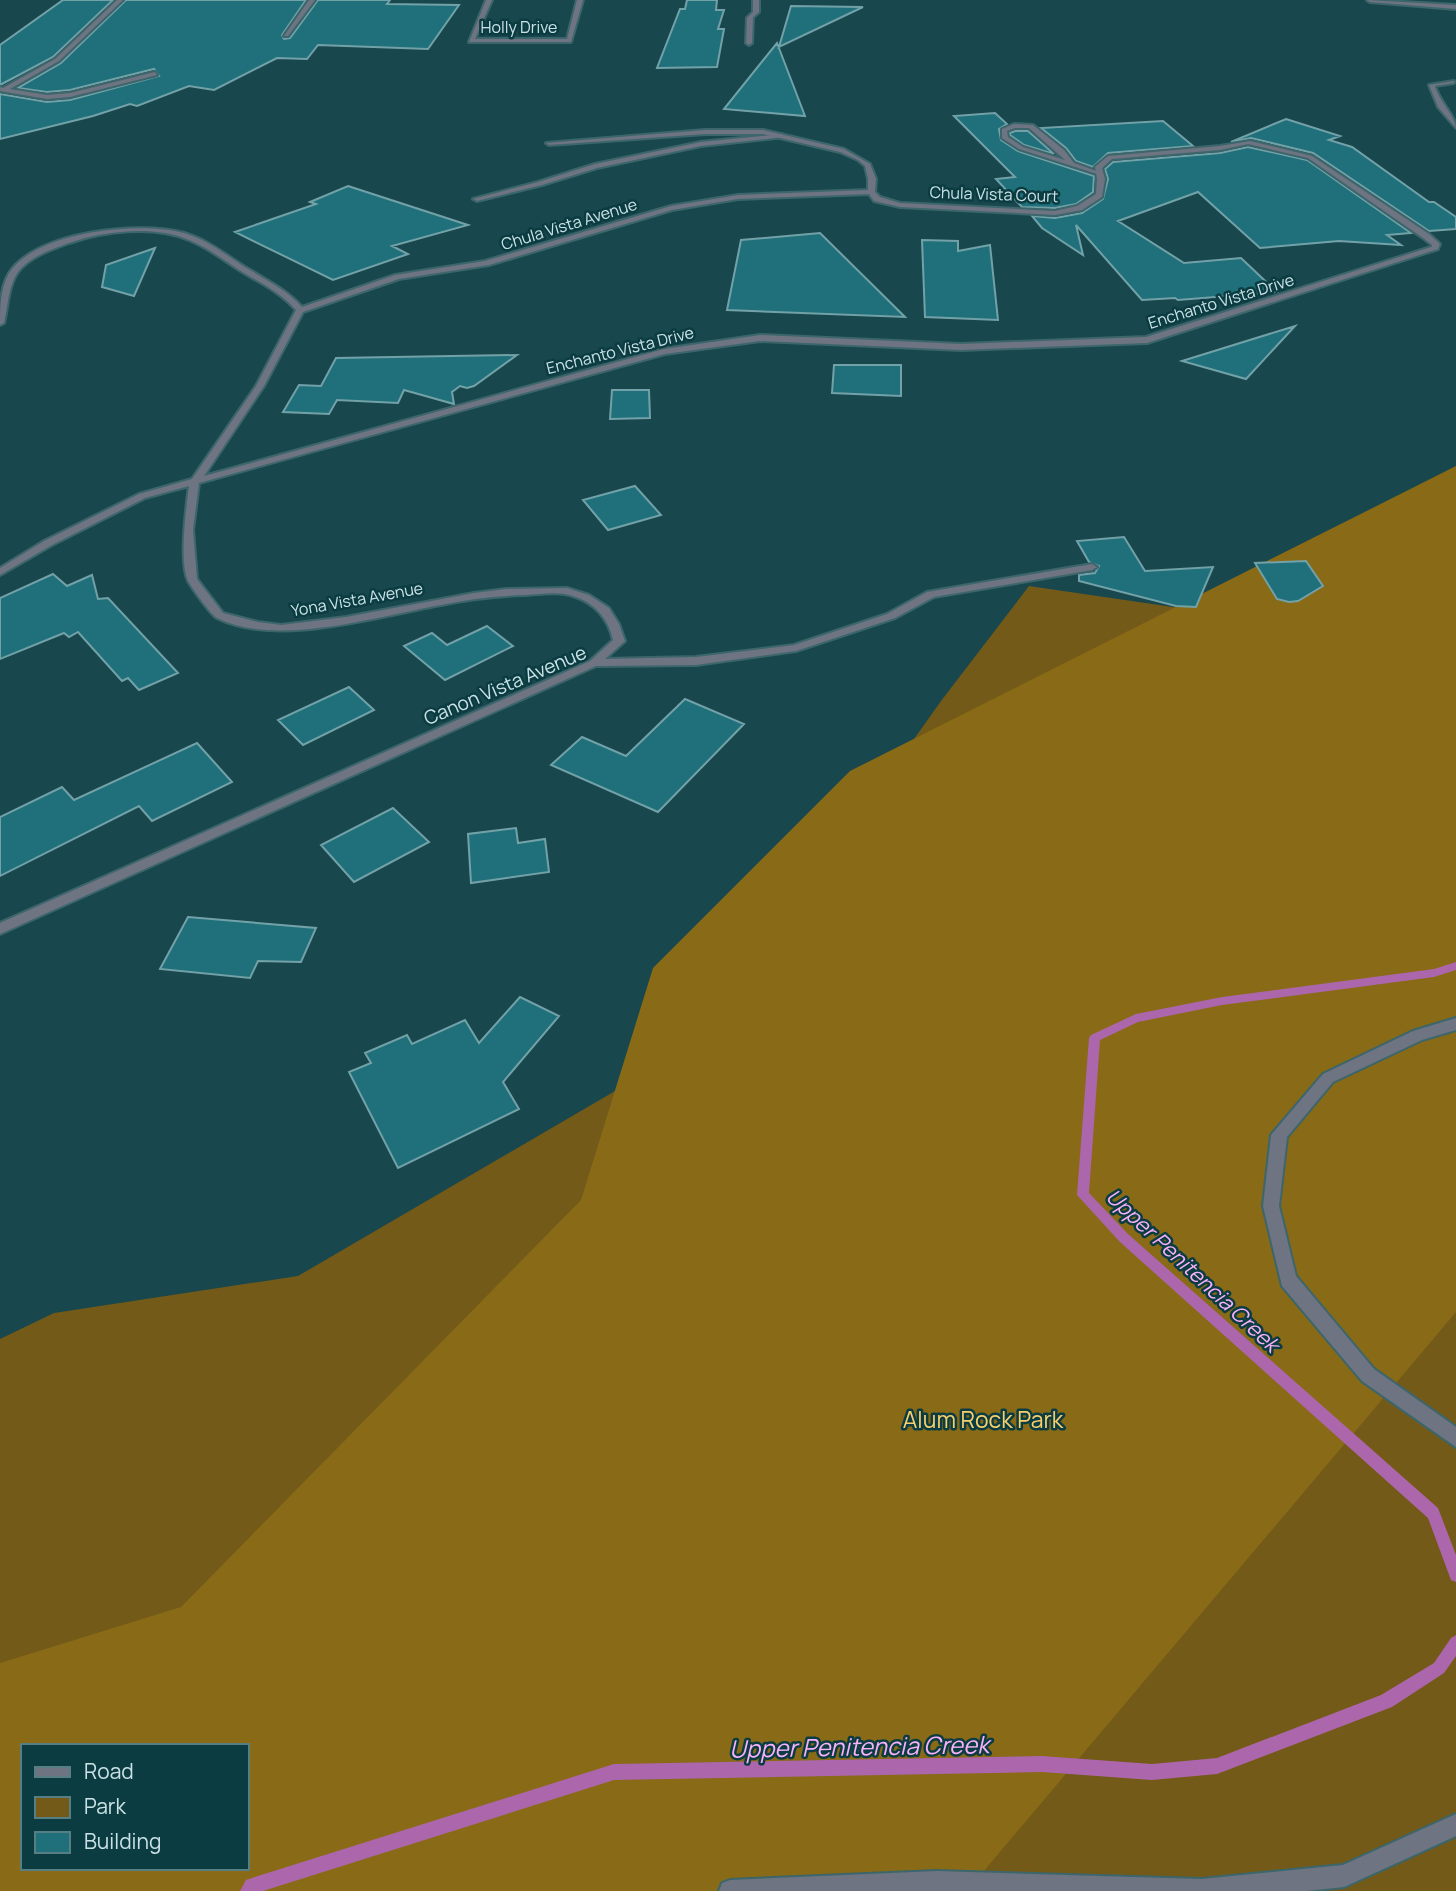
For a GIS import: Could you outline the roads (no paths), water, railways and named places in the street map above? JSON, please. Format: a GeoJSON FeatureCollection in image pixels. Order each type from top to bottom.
{"type":"FeatureCollection","features":[{"type":"Feature","properties":{"kind":"street"},"geometry":{"type":"LineString","coordinates":[[3,89],[57,61],[120,0]]}},
{"type":"Feature","properties":{"kind":"street"},"geometry":{"type":"LineString","coordinates":[[286,35],[312,0]]}},
{"type":"Feature","properties":{"kind":"street","name":"Holly Drive"},"geometry":{"type":"LineString","coordinates":[[489,0],[471,40],[569,41],[580,0]]}},
{"type":"Feature","properties":{"kind":"street"},"geometry":{"type":"LineString","coordinates":[[749,43],[750,18],[755,12],[756,0]]}},
{"type":"Feature","properties":{"kind":"street"},"geometry":{"type":"LineString","coordinates":[[1370,0],[1456,7]]}},
{"type":"Feature","properties":{"kind":"street"},"geometry":{"type":"LineString","coordinates":[[3,89],[27,96],[69,95],[155,74]]}},
{"type":"Feature","properties":{"kind":"street"},"geometry":{"type":"LineString","coordinates":[[1452,82],[1432,85],[1432,89],[1443,110],[1456,126]]}},
{"type":"Feature","properties":{"kind":"street"},"geometry":{"type":"LineString","coordinates":[[1072,164],[1031,126],[1014,125],[1004,130],[1005,138],[1021,148],[1100,173]]}},
{"type":"Feature","properties":{"kind":"street"},"geometry":{"type":"LineString","coordinates":[[549,143],[705,132],[763,132],[842,150],[860,159],[868,165],[872,179],[871,192]]}},
{"type":"Feature","properties":{"kind":"street"},"geometry":{"type":"LineString","coordinates":[[477,199],[540,184],[595,166],[701,144],[782,136]]}},
{"type":"Feature","properties":{"kind":"street","name":"Enchanto Vista Drive"},"geometry":{"type":"LineString","coordinates":[[0,572],[48,542],[142,496],[664,352],[760,338],[961,347],[1147,340],[1434,249],[1436,244],[1310,157],[1251,143],[1110,157],[1098,167],[1100,173]]}},
{"type":"Feature","properties":{"kind":"street","name":"Chula Vista Court"},"geometry":{"type":"LineString","coordinates":[[871,192],[877,199],[900,205],[1055,213],[1079,208],[1099,195],[1100,173]]}},
{"type":"Feature","properties":{"kind":"street","name":"Chula Vista Avenue"},"geometry":{"type":"LineString","coordinates":[[300,310],[398,277],[486,263],[671,208],[738,197],[871,192]]}},
{"type":"Feature","properties":{"kind":"street"},"geometry":{"type":"LineString","coordinates":[[0,323],[9,279],[18,267],[38,254],[66,243],[118,231],[168,232],[194,239],[276,288],[300,310]]}},
{"type":"Feature","properties":{"kind":"street","name":"Yona Vista Avenue"},"geometry":{"type":"LineString","coordinates":[[300,310],[260,386],[194,483],[188,530],[192,579],[219,615],[277,628],[337,622],[505,591],[573,592],[606,610],[616,622],[619,641],[594,663]]}},
{"type":"Feature","properties":{"kind":"street","name":"Canon Vista Avenue"},"geometry":{"type":"LineString","coordinates":[[0,929],[594,663],[696,661],[796,648],[891,617],[931,594],[1092,567]]}},
{"type":"Feature","properties":{"kind":"street"},"geometry":{"type":"LineString","coordinates":[[1456,1024],[1418,1035],[1328,1078],[1279,1135],[1271,1206],[1288,1280],[1368,1375],[1456,1438]]}},
{"type":"Feature","properties":{"kind":"street"},"geometry":{"type":"LineString","coordinates":[[730,1891],[937,1882],[1202,1890],[1344,1876],[1456,1825]]}},
{"type":"Feature","properties":{"kind":"waterway","name":"Upper Penitencia Creek"},"geometry":{"type":"LineString","coordinates":[[1456,966],[1434,973],[1222,1001],[1136,1018],[1095,1038],[1083,1195],[1124,1238],[1433,1513],[1456,1575]]}},
{"type":"Feature","properties":{"kind":"waterway","name":"Upper Penitencia Creek"},"geometry":{"type":"LineString","coordinates":[[248,1891],[252,1886],[614,1772],[1042,1764],[1152,1772],[1217,1766],[1386,1701],[1439,1668],[1456,1643]]}},
{"type":"Feature","properties":{"kind":"park label","name":"Alum Rock Park"},"geometry":{"type":"Point","coordinates":[983,1419]}}]}
